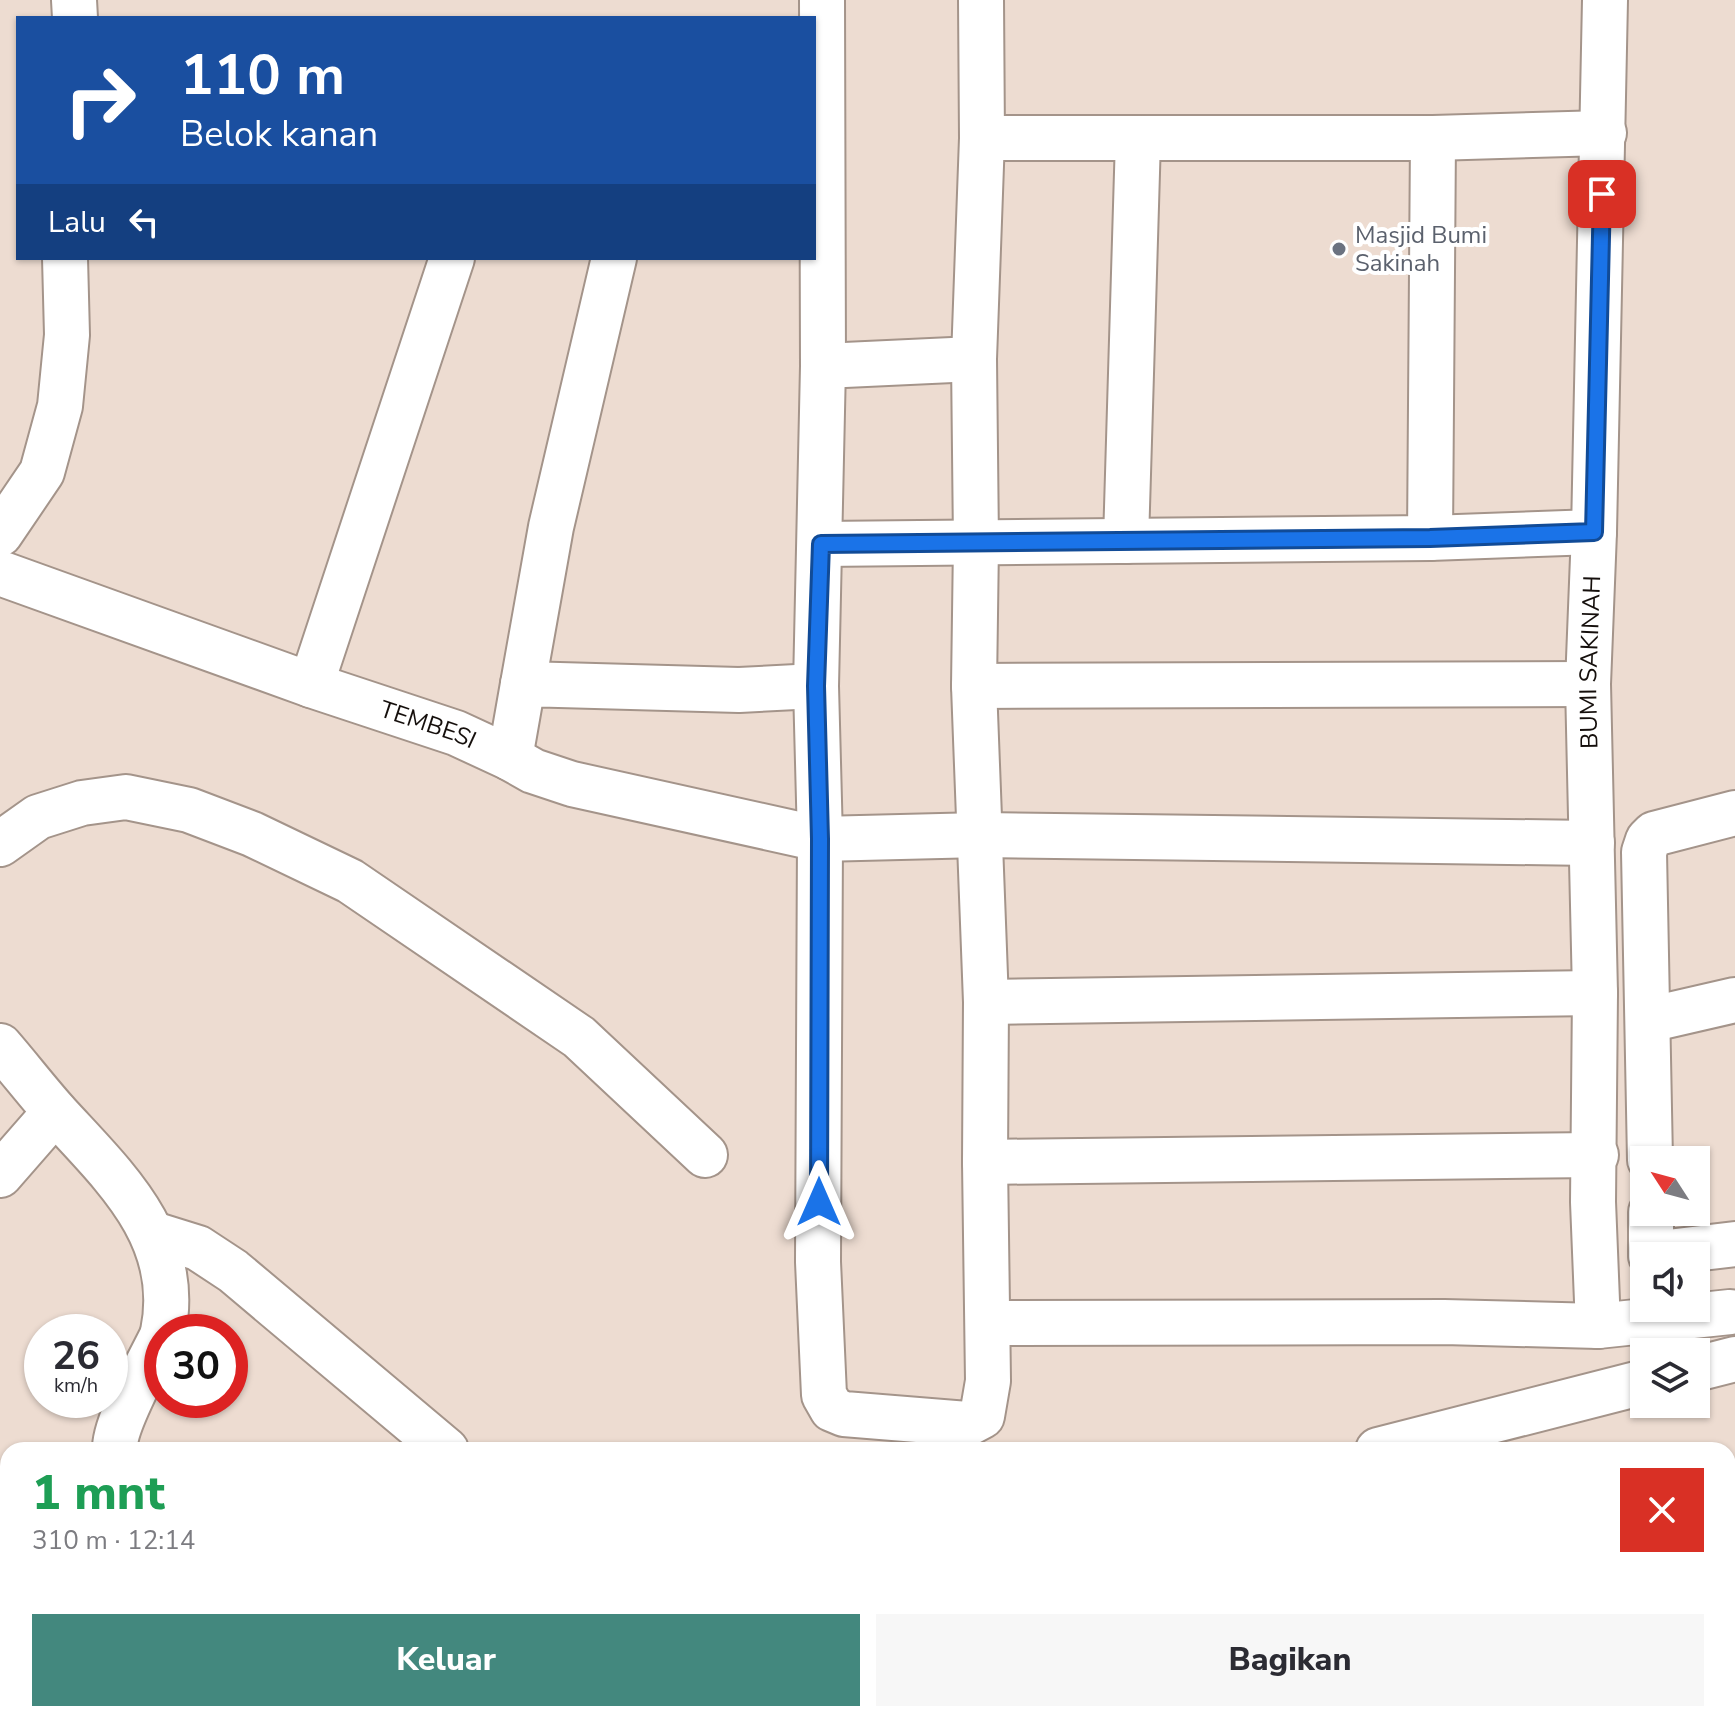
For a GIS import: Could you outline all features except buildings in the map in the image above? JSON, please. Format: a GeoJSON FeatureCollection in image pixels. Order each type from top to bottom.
{"type":"FeatureCollection","features":[{"type":"Feature","properties":{"kind":"street"},"geometry":{"type":"LineString","coordinates":[[822,0],[821,544],[803,687],[820,839],[818,1262],[824,1395],[832,1409],[844,1414],[971,1423],[982,1416],[986,1404],[989,1323],[985,1162],[986,1002],[974,686],[974,359],[982,138],[981,0]]}},
{"type":"Feature","properties":{"kind":"street","name":"BUMI SAKINAH"},"geometry":{"type":"LineString","coordinates":[[1598,1326],[1593,1202],[1596,1155],[1595,993],[1588,684],[1605,0]]}},
{"type":"Feature","properties":{"kind":"street"},"geometry":{"type":"LineString","coordinates":[[982,138],[1433,138],[1604,133]]}},
{"type":"Feature","properties":{"kind":"street"},"geometry":{"type":"LineString","coordinates":[[1430,538],[1433,138]]}},
{"type":"Feature","properties":{"kind":"street"},"geometry":{"type":"LineString","coordinates":[[1126,541],[1138,139]]}},
{"type":"Feature","properties":{"kind":"street"},"geometry":{"type":"LineString","coordinates":[[0,534],[42,472],[60,406],[67,335],[65,260]]}},
{"type":"Feature","properties":{"kind":"street"},"geometry":{"type":"LineString","coordinates":[[311,685],[451,260]]}},
{"type":"Feature","properties":{"kind":"street","name":"TEMBESI"},"geometry":{"type":"LineString","coordinates":[[0,573],[311,685],[456,733],[510,758],[551,527],[614,260]]}},
{"type":"Feature","properties":{"kind":"street"},"geometry":{"type":"LineString","coordinates":[[823,366],[974,359]]}},
{"type":"Feature","properties":{"kind":"street"},"geometry":{"type":"LineString","coordinates":[[821,544],[1430,538],[1594,532]]}},
{"type":"Feature","properties":{"kind":"street"},"geometry":{"type":"LineString","coordinates":[[523,684],[739,690],[803,687]]}},
{"type":"Feature","properties":{"kind":"street"},"geometry":{"type":"LineString","coordinates":[[974,686],[1588,684]]}},
{"type":"Feature","properties":{"kind":"street"},"geometry":{"type":"LineString","coordinates":[[510,758],[533,771],[572,784],[820,839],[981,835],[1592,843]]}},
{"type":"Feature","properties":{"kind":"street"},"geometry":{"type":"LineString","coordinates":[[0,844],[38,817],[82,803],[126,797],[189,810],[252,834],[350,881],[579,1037],[705,1155]]}},
{"type":"Feature","properties":{"kind":"street"},"geometry":{"type":"LineString","coordinates":[[1650,1146],[1644,852],[1654,834],[1735,813]]}},
{"type":"Feature","properties":{"kind":"street"},"geometry":{"type":"LineString","coordinates":[[986,1002],[1595,993]]}},
{"type":"Feature","properties":{"kind":"street"},"geometry":{"type":"LineString","coordinates":[[1648,1020],[1735,1000]]}},
{"type":"Feature","properties":{"kind":"street"},"geometry":{"type":"LineString","coordinates":[[0,1046],[55,1112],[123,1185],[153,1234],[164,1272],[166,1314]]}},
{"type":"Feature","properties":{"kind":"street"},"geometry":{"type":"LineString","coordinates":[[0,1175],[55,1112]]}},
{"type":"Feature","properties":{"kind":"street"},"geometry":{"type":"LineString","coordinates":[[985,1162],[1596,1155]]}},
{"type":"Feature","properties":{"kind":"street"},"geometry":{"type":"LineString","coordinates":[[153,1234],[198,1248],[233,1271],[436,1442]]}},
{"type":"Feature","properties":{"kind":"street"},"geometry":{"type":"LineString","coordinates":[[1651,1241],[1727,1245],[1733,1320],[1710,1319]]}},
{"type":"Feature","properties":{"kind":"street"},"geometry":{"type":"LineString","coordinates":[[989,1323],[1444,1322],[1598,1326],[1630,1319]]}},
{"type":"Feature","properties":{"kind":"street"},"geometry":{"type":"LineString","coordinates":[[1710,1365],[1735,1359]]}},
{"type":"Feature","properties":{"kind":"street"},"geometry":{"type":"LineString","coordinates":[[115,1442],[144,1373]]}},
{"type":"Feature","properties":{"kind":"street"},"geometry":{"type":"LineString","coordinates":[[1409,1442],[1630,1386]]}},
{"type":"Feature","properties":{"kind":"place","name":"Masjid Bumi Sakinah"},"geometry":{"type":"Point","coordinates":[1339,249]}},
{"type":"Feature","properties":{"kind":"route"},"geometry":{"type":"LineString","coordinates":[[819,1202],[820,839],[816,686],[821,544],[1430,538],[1594,532],[1602,194]]}}]}
